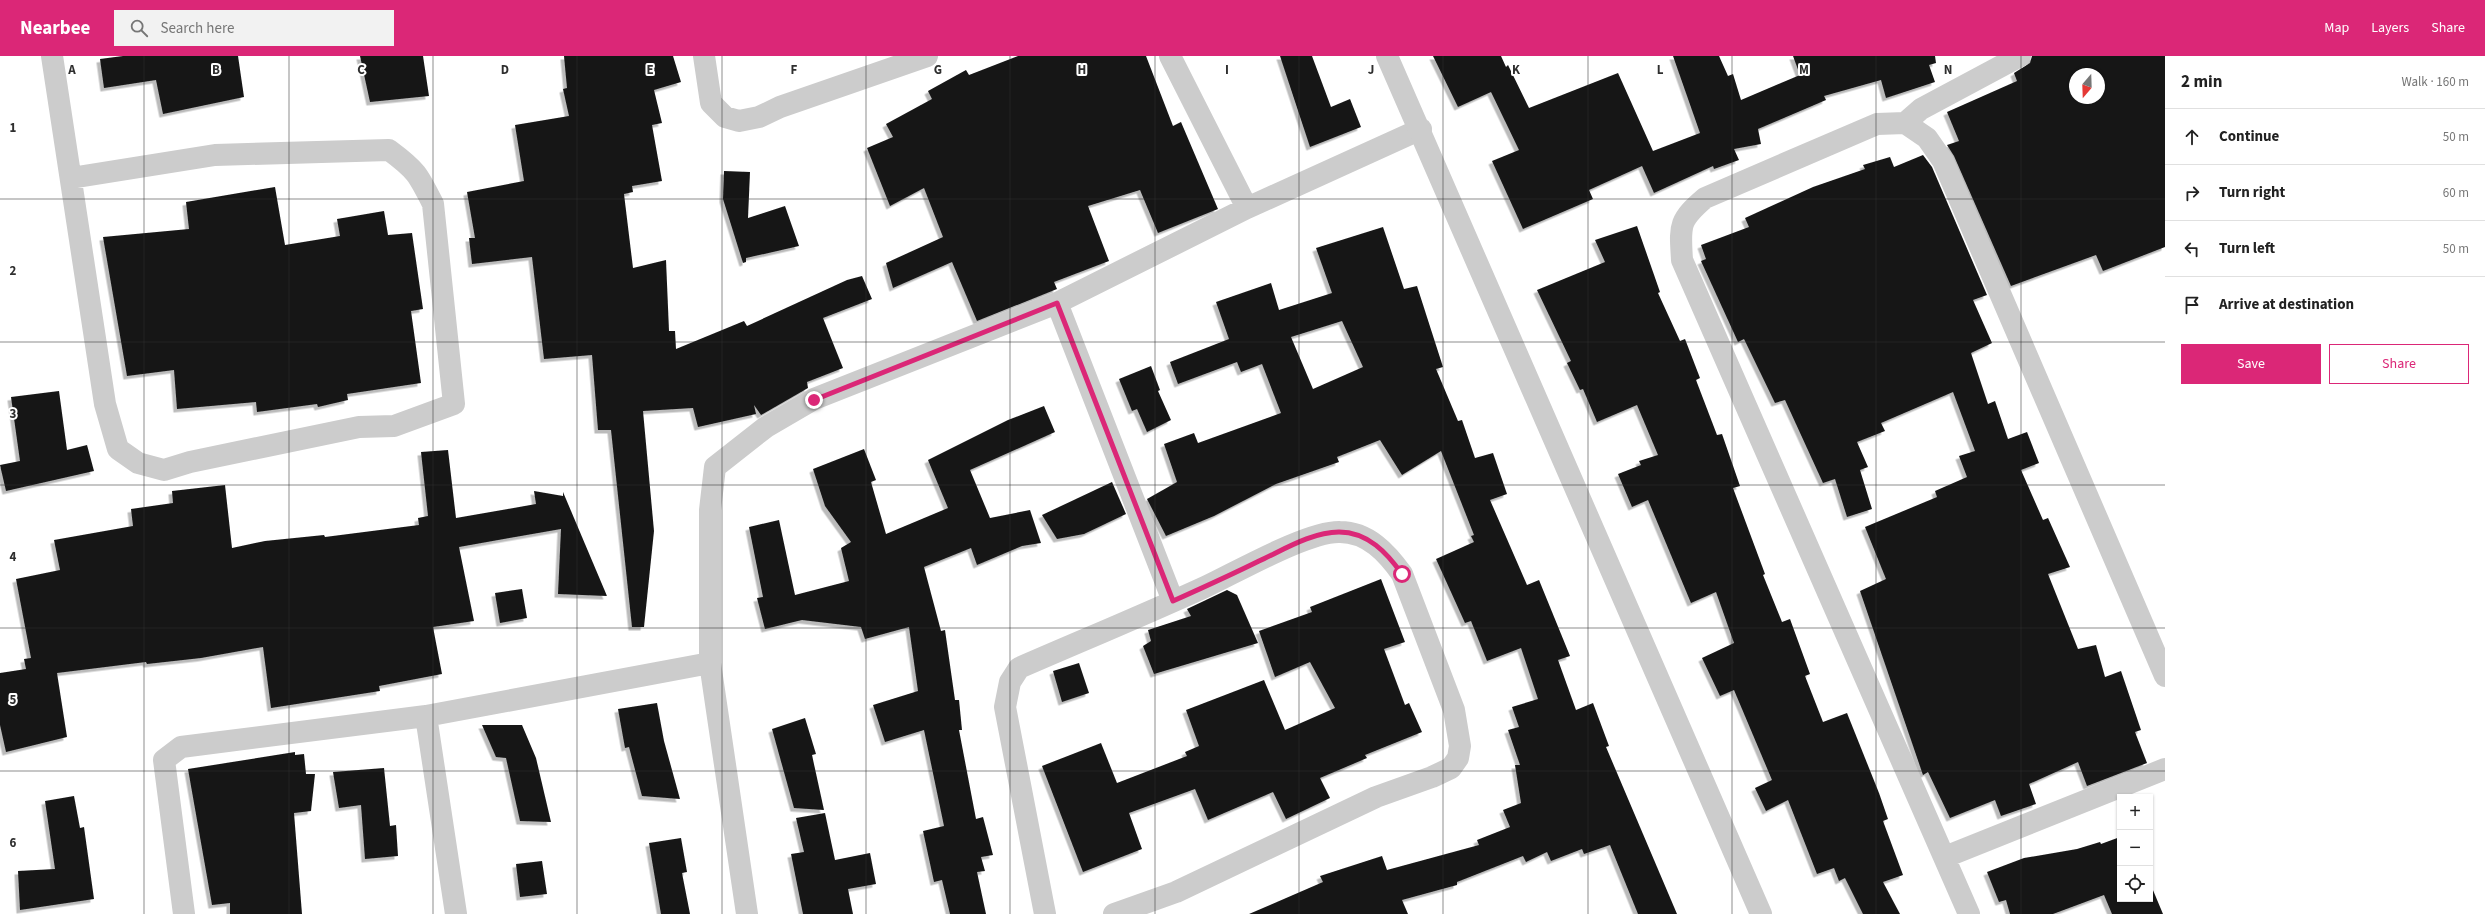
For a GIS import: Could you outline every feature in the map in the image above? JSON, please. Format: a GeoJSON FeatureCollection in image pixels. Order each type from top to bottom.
{"type":"FeatureCollection","features":[{"type":"Feature","properties":{"kind":"street"},"geometry":{"type":"LineString","coordinates":[[52,56],[105,404],[118,449],[138,463],[164,470],[190,462],[359,427],[394,426],[454,404],[433,204],[420,177],[411,166],[389,150],[215,155],[71,178]]}},
{"type":"Feature","properties":{"kind":"street"},"geometry":{"type":"LineString","coordinates":[[704,56],[711,103],[725,117],[739,120],[759,117],[780,107],[927,56]]}},
{"type":"Feature","properties":{"kind":"street"},"geometry":{"type":"LineString","coordinates":[[1170,56],[1247,208]]}},
{"type":"Feature","properties":{"kind":"street"},"geometry":{"type":"LineString","coordinates":[[1387,56],[1421,129],[1761,914]]}},
{"type":"Feature","properties":{"kind":"street"},"geometry":{"type":"LineString","coordinates":[[1904,123],[1921,108],[2020,56]]}},
{"type":"Feature","properties":{"kind":"street"},"geometry":{"type":"LineString","coordinates":[[1969,914],[1682,260],[1680,232],[1687,213],[1705,198],[1877,124],[1904,123],[1927,138],[1944,161],[2165,676]]}},
{"type":"Feature","properties":{"kind":"street"},"geometry":{"type":"LineString","coordinates":[[747,914],[710,663],[710,510],[715,467],[766,427],[814,400],[1057,303],[1247,208],[1421,129]]}},
{"type":"Feature","properties":{"kind":"street"},"geometry":{"type":"LineString","coordinates":[[1057,303],[1173,601]]}},
{"type":"Feature","properties":{"kind":"street"},"geometry":{"type":"LineString","coordinates":[[1045,914],[1008,732],[1005,706],[1010,682],[1019,668],[1173,601],[1295,544],[1329,533],[1352,534],[1368,540],[1390,557],[1402,574],[1454,710],[1460,733],[1458,758],[1451,768],[1432,777],[1376,798],[1176,892],[1114,914]]}},
{"type":"Feature","properties":{"kind":"street"},"geometry":{"type":"LineString","coordinates":[[184,914],[164,760],[181,747],[426,716],[710,663]]}},
{"type":"Feature","properties":{"kind":"street"},"geometry":{"type":"LineString","coordinates":[[426,716],[456,914]]}},
{"type":"Feature","properties":{"kind":"street"},"geometry":{"type":"LineString","coordinates":[[1945,857],[2165,769]]}},
{"type":"Feature","properties":{"kind":"building"},"geometry":{"type":"Polygon","coordinates":[[[123,56],[238,56],[244,97],[163,114],[156,80],[104,88],[100,59],[123,56]]]}},
{"type":"Feature","properties":{"kind":"building"},"geometry":{"type":"Polygon","coordinates":[[[360,56],[423,56],[429,96],[370,102],[360,56]]]}},
{"type":"Feature","properties":{"kind":"building"},"geometry":{"type":"Polygon","coordinates":[[[564,56],[673,56],[681,82],[654,90],[662,123],[652,125],[662,181],[632,186],[633,192],[624,194],[633,268],[666,260],[669,331],[675,331],[676,349],[744,321],[747,326],[847,280],[862,276],[872,299],[823,318],[843,368],[807,382],[808,388],[761,415],[754,405],[756,414],[698,427],[693,408],[643,411],[654,531],[644,627],[632,627],[611,430],[598,430],[592,355],[544,359],[532,257],[472,264],[469,238],[475,238],[467,192],[524,181],[515,125],[569,116],[563,89],[567,88],[564,56]]]}},
{"type":"Feature","properties":{"kind":"building"},"geometry":{"type":"Polygon","coordinates":[[[1018,56],[1146,56],[1173,126],[1181,122],[1218,209],[1158,233],[1140,190],[1088,206],[1109,261],[1054,282],[1057,289],[977,321],[952,262],[893,288],[886,263],[943,237],[924,188],[890,206],[867,148],[893,137],[886,124],[932,99],[928,91],[966,70],[969,75],[1018,56]]]}},
{"type":"Feature","properties":{"kind":"building"},"geometry":{"type":"Polygon","coordinates":[[[1280,56],[1312,56],[1331,107],[1350,99],[1361,127],[1310,147],[1280,56]]]}},
{"type":"Feature","properties":{"kind":"building"},"geometry":{"type":"Polygon","coordinates":[[[1433,56],[1501,56],[1506,67],[1508,65],[1529,108],[1618,73],[1653,151],[1700,133],[1673,56],[1719,56],[1728,76],[1733,74],[1741,100],[1800,75],[1793,56],[1935,56],[1936,63],[1929,65],[1935,82],[1886,98],[1881,80],[1824,96],[1826,100],[1758,129],[1761,144],[1734,149],[1739,160],[1714,169],[1713,166],[1654,193],[1642,166],[1589,190],[1593,199],[1523,229],[1492,161],[1519,150],[1491,92],[1458,107],[1433,56]]]}},
{"type":"Feature","properties":{"kind":"building"},"geometry":{"type":"Polygon","coordinates":[[[2032,56],[2165,56],[2165,247],[2103,271],[2096,255],[2011,286],[1954,156],[1947,145],[1959,141],[1947,112],[2017,81],[2014,73],[2030,63],[2032,56]]]}},
{"type":"Feature","properties":{"kind":"building"},"geometry":{"type":"Polygon","coordinates":[[[1923,155],[1932,167],[1987,295],[1973,300],[1992,343],[1971,353],[1988,404],[1995,401],[2008,439],[2027,432],[2039,463],[2021,470],[2043,520],[2048,518],[2070,567],[2048,574],[2078,649],[2096,645],[2105,677],[2121,671],[2141,730],[2135,732],[2147,763],[2087,786],[2078,762],[2029,784],[2036,804],[2001,816],[1995,800],[1950,818],[1928,772],[1923,775],[1860,591],[1886,579],[1865,527],[1937,497],[1935,491],[1967,477],[1959,456],[1975,451],[1953,392],[1881,423],[1885,431],[1857,442],[1868,467],[1860,470],[1872,509],[1847,517],[1835,479],[1823,483],[1785,400],[1775,403],[1744,339],[1738,342],[1701,261],[1706,259],[1701,245],[1749,227],[1745,218],[1813,187],[1865,169],[1863,165],[1890,157],[1894,167],[1923,155]]]}},
{"type":"Feature","properties":{"kind":"building"},"geometry":{"type":"Polygon","coordinates":[[[724,171],[750,172],[748,218],[785,206],[799,246],[746,258],[746,262],[743,263],[723,199],[724,171]]]}},
{"type":"Feature","properties":{"kind":"building"},"geometry":{"type":"Polygon","coordinates":[[[275,187],[285,245],[340,236],[337,219],[384,211],[388,235],[412,233],[423,309],[411,311],[421,383],[347,394],[348,400],[318,407],[317,404],[257,412],[256,402],[177,409],[174,370],[127,376],[103,237],[189,229],[186,202],[275,187]]]}},
{"type":"Feature","properties":{"kind":"building"},"geometry":{"type":"Polygon","coordinates":[[[1637,226],[1660,292],[1658,293],[1680,341],[1685,339],[1700,378],[1696,380],[1717,435],[1722,434],[1740,486],[1733,488],[1765,574],[1763,575],[1782,622],[1790,619],[1810,674],[1805,676],[1823,722],[1847,713],[1879,793],[1888,819],[1883,821],[1903,875],[1883,882],[1900,914],[1863,914],[1845,878],[1839,881],[1834,868],[1817,874],[1788,800],[1766,811],[1755,788],[1772,780],[1734,690],[1720,696],[1702,658],[1734,643],[1716,592],[1691,603],[1648,500],[1632,507],[1618,474],[1641,465],[1639,461],[1658,455],[1637,405],[1597,422],[1583,389],[1580,390],[1567,363],[1571,361],[1537,290],[1605,262],[1595,240],[1637,226]]]}},
{"type":"Feature","properties":{"kind":"building"},"geometry":{"type":"Polygon","coordinates":[[[1383,227],[1404,289],[1417,286],[1443,367],[1436,369],[1458,421],[1462,420],[1475,458],[1493,453],[1507,494],[1490,500],[1527,585],[1539,580],[1570,656],[1558,660],[1576,710],[1593,703],[1609,746],[1606,747],[1677,914],[1638,914],[1610,845],[1584,854],[1582,849],[1551,861],[1547,852],[1526,862],[1523,856],[1457,882],[1457,885],[1402,900],[1408,914],[1249,914],[1323,882],[1320,876],[1382,856],[1387,870],[1479,845],[1477,840],[1510,827],[1503,810],[1521,803],[1515,765],[1520,765],[1508,730],[1519,727],[1512,707],[1538,699],[1521,648],[1487,661],[1471,621],[1465,623],[1436,559],[1474,542],[1471,536],[1474,535],[1441,451],[1402,475],[1380,440],[1337,457],[1339,462],[1276,484],[1214,516],[1166,536],[1147,499],[1177,482],[1164,444],[1194,433],[1198,443],[1281,413],[1262,364],[1241,372],[1237,362],[1178,384],[1170,362],[1229,339],[1216,302],[1271,283],[1279,310],[1332,293],[1316,248],[1383,227]],[[1342,321],[1291,337],[1313,389],[1363,367],[1342,321]]]}},
{"type":"Feature","properties":{"kind":"building"},"geometry":{"type":"Polygon","coordinates":[[[1151,366],[1160,390],[1158,391],[1171,420],[1147,432],[1137,409],[1132,411],[1119,379],[1151,366]]]}},
{"type":"Feature","properties":{"kind":"building"},"geometry":{"type":"Polygon","coordinates":[[[59,391],[67,450],[87,445],[94,471],[6,491],[0,465],[20,461],[11,397],[59,391]]]}},
{"type":"Feature","properties":{"kind":"building"},"geometry":{"type":"Polygon","coordinates":[[[1044,406],[1055,432],[970,470],[990,518],[1030,510],[1041,543],[1022,546],[977,565],[971,548],[924,567],[941,631],[945,630],[955,700],[959,700],[962,730],[959,730],[976,819],[983,817],[993,855],[981,857],[985,871],[977,872],[986,914],[950,914],[942,880],[934,882],[923,831],[944,826],[924,730],[885,742],[873,705],[918,691],[909,627],[865,639],[861,627],[802,620],[765,629],[757,598],[763,597],[749,527],[779,520],[795,595],[849,581],[841,548],[851,542],[825,506],[813,469],[864,449],[876,480],[871,482],[886,534],[948,508],[928,460],[1008,420],[1044,406]]]}},
{"type":"Feature","properties":{"kind":"building"},"geometry":{"type":"Polygon","coordinates":[[[448,450],[456,518],[536,504],[534,491],[563,496],[563,492],[607,596],[558,594],[561,529],[459,547],[474,621],[433,627],[442,674],[379,686],[380,691],[271,708],[263,647],[201,658],[147,664],[146,662],[57,673],[67,737],[6,752],[0,725],[0,673],[26,669],[24,659],[31,658],[16,579],[60,570],[54,540],[133,526],[131,509],[173,503],[172,491],[225,485],[232,548],[265,541],[324,535],[325,537],[419,525],[418,518],[428,516],[421,452],[448,450]]]}},
{"type":"Feature","properties":{"kind":"building"},"geometry":{"type":"Polygon","coordinates":[[[1112,482],[1126,514],[1084,534],[1057,539],[1042,515],[1112,482]]]}},
{"type":"Feature","properties":{"kind":"building"},"geometry":{"type":"Polygon","coordinates":[[[1381,579],[1405,642],[1384,649],[1405,705],[1409,703],[1422,732],[1365,755],[1367,758],[1320,778],[1330,798],[1286,819],[1273,792],[1208,820],[1195,789],[1129,813],[1142,849],[1083,872],[1042,766],[1101,743],[1117,783],[1187,756],[1185,752],[1199,746],[1186,710],[1264,680],[1285,730],[1335,708],[1310,662],[1275,677],[1259,631],[1312,612],[1310,607],[1381,579]]]}},
{"type":"Feature","properties":{"kind":"building"},"geometry":{"type":"Polygon","coordinates":[[[522,589],[527,618],[500,623],[495,593],[522,589]]]}},
{"type":"Feature","properties":{"kind":"building"},"geometry":{"type":"Polygon","coordinates":[[[1227,590],[1237,595],[1258,643],[1154,674],[1143,646],[1151,641],[1148,630],[1191,616],[1187,609],[1227,590]]]}},
{"type":"Feature","properties":{"kind":"building"},"geometry":{"type":"Polygon","coordinates":[[[1079,663],[1089,693],[1062,702],[1053,671],[1079,663]]]}},
{"type":"Feature","properties":{"kind":"building"},"geometry":{"type":"Polygon","coordinates":[[[657,703],[664,741],[680,799],[642,796],[629,747],[625,748],[618,709],[657,703]]]}},
{"type":"Feature","properties":{"kind":"building"},"geometry":{"type":"Polygon","coordinates":[[[805,718],[816,754],[812,755],[824,810],[794,808],[772,729],[805,718]]]}},
{"type":"Feature","properties":{"kind":"building"},"geometry":{"type":"Polygon","coordinates":[[[482,725],[522,725],[536,758],[551,822],[520,821],[506,758],[496,757],[482,725]]]}},
{"type":"Feature","properties":{"kind":"building"},"geometry":{"type":"Polygon","coordinates":[[[295,752],[295,755],[304,754],[306,774],[315,774],[311,811],[294,813],[302,914],[230,914],[230,903],[212,905],[188,769],[295,752]]]}},
{"type":"Feature","properties":{"kind":"building"},"geometry":{"type":"Polygon","coordinates":[[[384,768],[390,826],[396,825],[398,856],[365,859],[361,805],[339,808],[333,772],[384,768]]]}},
{"type":"Feature","properties":{"kind":"building"},"geometry":{"type":"Polygon","coordinates":[[[74,796],[80,828],[84,827],[94,899],[20,910],[18,871],[55,869],[45,801],[74,796]]]}},
{"type":"Feature","properties":{"kind":"building"},"geometry":{"type":"Polygon","coordinates":[[[825,813],[835,860],[870,853],[876,884],[848,889],[853,914],[803,914],[791,854],[804,852],[796,818],[825,813]]]}},
{"type":"Feature","properties":{"kind":"building"},"geometry":{"type":"Polygon","coordinates":[[[681,838],[687,872],[682,873],[690,914],[661,914],[649,843],[681,838]]]}},
{"type":"Feature","properties":{"kind":"building"},"geometry":{"type":"Polygon","coordinates":[[[2117,838],[2117,902],[2153,902],[2153,890],[2163,914],[2112,914],[2104,895],[2053,914],[2010,914],[2006,900],[1999,902],[1987,872],[2024,858],[2077,849],[2100,842],[2101,844],[2117,838]]]}},
{"type":"Feature","properties":{"kind":"building"},"geometry":{"type":"Polygon","coordinates":[[[542,861],[547,894],[520,897],[516,864],[542,861]]]}},
{"type":"Feature","properties":{"kind":"route"},"geometry":{"type":"LineString","coordinates":[[814,400],[1057,303],[1173,601],[1295,544],[1329,533],[1340,532],[1352,534],[1368,540],[1378,546],[1390,557],[1402,574]]}}]}
